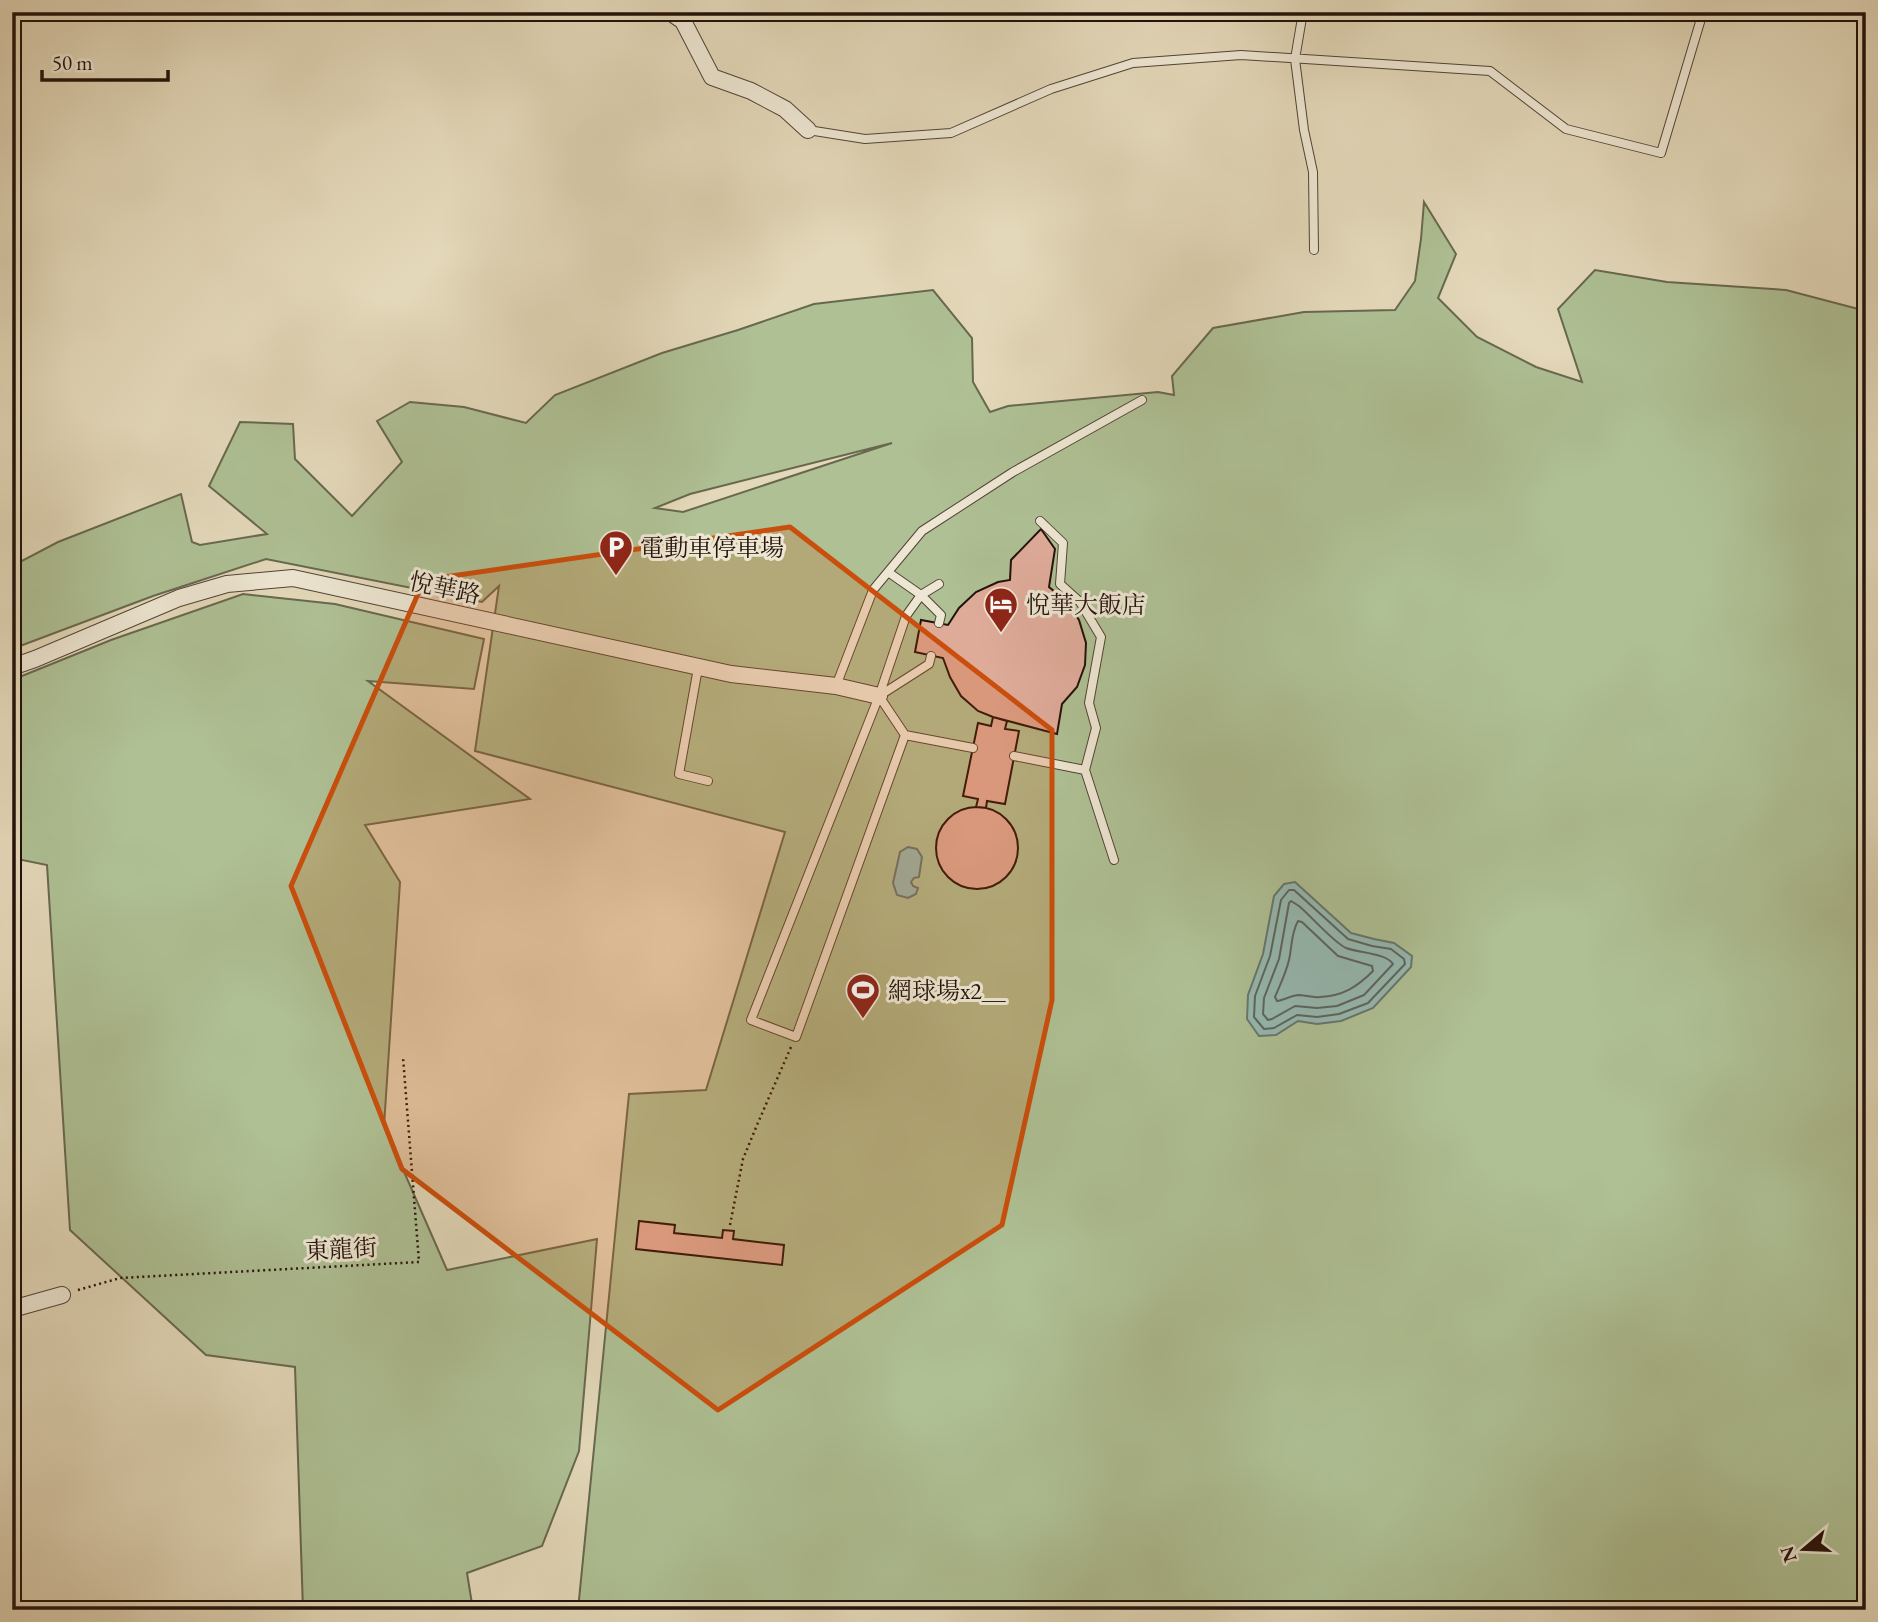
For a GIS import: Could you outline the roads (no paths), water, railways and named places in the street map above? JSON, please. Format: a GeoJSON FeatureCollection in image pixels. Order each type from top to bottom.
{"type":"FeatureCollection","features":[{"type":"Feature","properties":{"kind":"street"},"geometry":{"type":"LineString","coordinates":[[670,12],[683,21],[712,77],[751,91],[785,109],[808,130]]}},
{"type":"Feature","properties":{"kind":"street","name":"悅華路"},"geometry":{"type":"LineString","coordinates":[[12,667],[179,598],[227,584],[293,578],[698,668],[836,686],[879,696]]}},
{"type":"Feature","properties":{"kind":"street"},"geometry":{"type":"LineString","coordinates":[[12,1309],[62,1295]]}},
{"type":"Feature","properties":{"kind":"lane"},"geometry":{"type":"LineString","coordinates":[[1303,12],[1295,59],[1304,130],[1313,172],[1314,250]]}},
{"type":"Feature","properties":{"kind":"lane"},"geometry":{"type":"LineString","coordinates":[[808,130],[865,139],[951,133],[1051,89],[1133,62],[1241,55],[1490,71],[1566,130],[1661,153],[1703,12]]}},
{"type":"Feature","properties":{"kind":"lane"},"geometry":{"type":"LineString","coordinates":[[836,686],[873,590],[922,531],[1013,472],[1142,400]]}},
{"type":"Feature","properties":{"kind":"lane"},"geometry":{"type":"LineString","coordinates":[[1040,521],[1063,543],[1060,584],[1080,602],[1101,638],[1089,703],[1096,728],[1085,770],[1114,860]]}},
{"type":"Feature","properties":{"kind":"lane"},"geometry":{"type":"LineString","coordinates":[[888,572],[921,595],[941,615],[939,623]]}},
{"type":"Feature","properties":{"kind":"lane"},"geometry":{"type":"LineString","coordinates":[[905,736],[796,1037],[751,1020],[879,696],[906,616],[921,595],[939,584]]}},
{"type":"Feature","properties":{"kind":"lane"},"geometry":{"type":"LineString","coordinates":[[879,696],[929,664],[930,656]]}},
{"type":"Feature","properties":{"kind":"lane"},"geometry":{"type":"LineString","coordinates":[[698,668],[678,774],[708,781]]}},
{"type":"Feature","properties":{"kind":"lane"},"geometry":{"type":"LineString","coordinates":[[879,696],[905,736],[973,748]]}},
{"type":"Feature","properties":{"kind":"lane"},"geometry":{"type":"LineString","coordinates":[[1014,757],[1085,770]]}},
{"type":"Feature","properties":{"kind":"water"},"geometry":{"type":"Polygon","coordinates":[[[908,847],[917,849],[922,857],[919,877],[911,882],[918,888],[916,894],[908,898],[897,895],[893,883],[900,852],[908,847]]]}},
{"type":"Feature","properties":{"kind":"water"},"geometry":{"type":"Polygon","coordinates":[[[1295,882],[1351,933],[1394,943],[1412,956],[1411,967],[1373,1008],[1341,1021],[1317,1024],[1298,1021],[1276,1035],[1259,1036],[1247,1019],[1248,995],[1263,954],[1274,896],[1284,884],[1295,882]]]}},
{"type":"Feature","properties":{"kind":"place","name":"電動車停車場"},"geometry":{"type":"Point","coordinates":[616,577]}},
{"type":"Feature","properties":{"kind":"place","name":"悅華大飯店"},"geometry":{"type":"Point","coordinates":[1001,634]}},
{"type":"Feature","properties":{"kind":"place","name":"網球場x2＿"},"geometry":{"type":"Point","coordinates":[863,1020]}}]}
